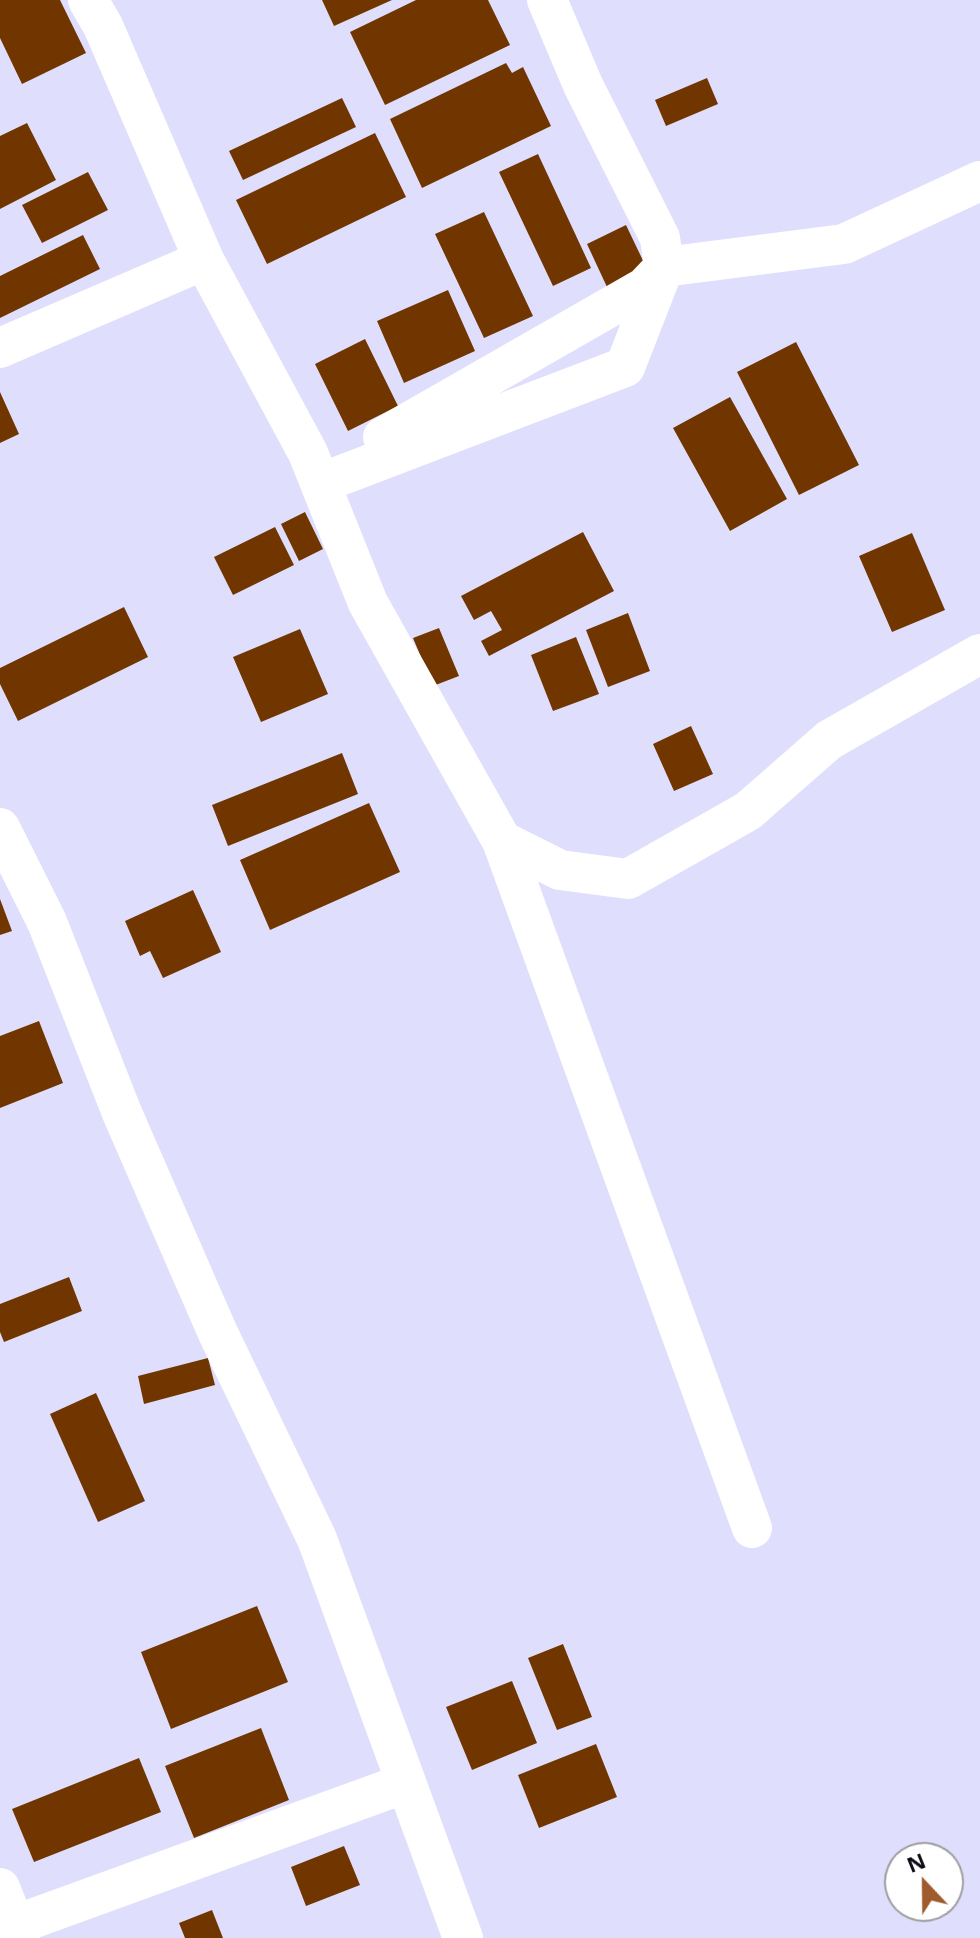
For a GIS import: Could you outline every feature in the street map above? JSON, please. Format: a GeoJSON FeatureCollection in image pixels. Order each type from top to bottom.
{"type":"FeatureCollection","features":[{"type":"Feature","properties":{"kind":"street"},"geometry":{"type":"LineString","coordinates":[[88,0],[103,26],[204,260],[314,468],[368,603],[446,748],[502,841],[752,1528]]}},
{"type":"Feature","properties":{"kind":"street"},"geometry":{"type":"LineString","coordinates":[[314,468],[625,367],[664,267],[660,238],[583,85],[547,0]]}},
{"type":"Feature","properties":{"kind":"street"},"geometry":{"type":"LineString","coordinates":[[314,468],[388,436],[645,287],[664,267],[844,244],[980,181]]}},
{"type":"Feature","properties":{"kind":"street"},"geometry":{"type":"LineString","coordinates":[[0,348],[204,260]]}},
{"type":"Feature","properties":{"kind":"street"},"geometry":{"type":"LineString","coordinates":[[502,841],[560,870],[628,879],[748,811],[829,740],[980,654]]}},
{"type":"Feature","properties":{"kind":"street"},"geometry":{"type":"LineString","coordinates":[[0,828],[47,922],[122,1113],[217,1331],[317,1539],[463,1938]]}},
{"type":"Feature","properties":{"kind":"street"},"geometry":{"type":"LineString","coordinates":[[0,1888],[17,1932],[406,1783]]}},
{"type":"Feature","properties":{"kind":"building"},"geometry":{"type":"Polygon","coordinates":[[[0,0],[60,0],[86,53],[22,84],[0,38],[0,0]]]}},
{"type":"Feature","properties":{"kind":"building"},"geometry":{"type":"Polygon","coordinates":[[[322,0],[392,0],[334,26],[322,0]]]}},
{"type":"Feature","properties":{"kind":"building"},"geometry":{"type":"Polygon","coordinates":[[[416,0],[488,0],[510,45],[385,105],[350,32],[416,0]]]}},
{"type":"Feature","properties":{"kind":"building"},"geometry":{"type":"Polygon","coordinates":[[[506,63],[512,73],[523,67],[551,126],[422,188],[390,119],[506,63]]]}},
{"type":"Feature","properties":{"kind":"building"},"geometry":{"type":"Polygon","coordinates":[[[707,78],[718,104],[666,126],[655,100],[707,78]]]}},
{"type":"Feature","properties":{"kind":"building"},"geometry":{"type":"Polygon","coordinates":[[[342,98],[356,127],[243,180],[229,151],[342,98]]]}},
{"type":"Feature","properties":{"kind":"building"},"geometry":{"type":"Polygon","coordinates":[[[27,123],[56,180],[0,209],[0,136],[27,123]]]}},
{"type":"Feature","properties":{"kind":"building"},"geometry":{"type":"Polygon","coordinates":[[[375,133],[406,197],[267,264],[236,200],[375,133]]]}},
{"type":"Feature","properties":{"kind":"building"},"geometry":{"type":"Polygon","coordinates":[[[538,154],[591,268],[553,286],[499,172],[538,154]]]}},
{"type":"Feature","properties":{"kind":"building"},"geometry":{"type":"Polygon","coordinates":[[[88,172],[108,210],[42,243],[22,205],[88,172]]]}},
{"type":"Feature","properties":{"kind":"building"},"geometry":{"type":"Polygon","coordinates":[[[484,212],[533,316],[484,338],[435,234],[484,212]]]}},
{"type":"Feature","properties":{"kind":"building"},"geometry":{"type":"Polygon","coordinates":[[[626,225],[647,269],[607,287],[587,244],[626,225]]]}},
{"type":"Feature","properties":{"kind":"building"},"geometry":{"type":"Polygon","coordinates":[[[83,235],[100,269],[0,318],[0,276],[83,235]]]}},
{"type":"Feature","properties":{"kind":"building"},"geometry":{"type":"Polygon","coordinates":[[[448,290],[475,351],[404,383],[377,321],[448,290]]]}},
{"type":"Feature","properties":{"kind":"building"},"geometry":{"type":"Polygon","coordinates":[[[365,339],[398,406],[348,431],[315,364],[365,339]]]}},
{"type":"Feature","properties":{"kind":"building"},"geometry":{"type":"Polygon","coordinates":[[[796,342],[859,465],[799,495],[737,372],[796,342]]]}},
{"type":"Feature","properties":{"kind":"building"},"geometry":{"type":"Polygon","coordinates":[[[0,392],[19,434],[0,443],[0,392]]]}},
{"type":"Feature","properties":{"kind":"building"},"geometry":{"type":"Polygon","coordinates":[[[730,397],[787,499],[730,531],[673,428],[730,397]]]}},
{"type":"Feature","properties":{"kind":"building"},"geometry":{"type":"Polygon","coordinates":[[[305,512],[323,549],[299,561],[281,524],[305,512]]]}},
{"type":"Feature","properties":{"kind":"building"},"geometry":{"type":"Polygon","coordinates":[[[275,527],[294,565],[233,595],[214,557],[275,527]]]}},
{"type":"Feature","properties":{"kind":"building"},"geometry":{"type":"Polygon","coordinates":[[[583,532],[614,591],[489,656],[481,641],[502,630],[491,611],[474,620],[461,596],[583,532]]]}},
{"type":"Feature","properties":{"kind":"building"},"geometry":{"type":"Polygon","coordinates":[[[912,533],[945,610],[892,632],[859,556],[912,533]]]}},
{"type":"Feature","properties":{"kind":"building"},"geometry":{"type":"Polygon","coordinates":[[[124,607],[148,657],[18,721],[0,684],[0,668],[124,607]]]}},
{"type":"Feature","properties":{"kind":"building"},"geometry":{"type":"Polygon","coordinates":[[[628,613],[650,671],[608,687],[586,630],[628,613]]]}},
{"type":"Feature","properties":{"kind":"building"},"geometry":{"type":"Polygon","coordinates":[[[439,628],[459,676],[433,686],[413,638],[439,628]]]}},
{"type":"Feature","properties":{"kind":"building"},"geometry":{"type":"Polygon","coordinates":[[[300,629],[328,694],[261,722],[233,657],[300,629]]]}},
{"type":"Feature","properties":{"kind":"building"},"geometry":{"type":"Polygon","coordinates":[[[576,637],[599,694],[553,711],[531,655],[576,637]]]}},
{"type":"Feature","properties":{"kind":"building"},"geometry":{"type":"Polygon","coordinates":[[[691,726],[713,774],[674,791],[653,744],[691,726]]]}},
{"type":"Feature","properties":{"kind":"building"},"geometry":{"type":"Polygon","coordinates":[[[342,753],[358,794],[228,846],[212,805],[342,753]]]}},
{"type":"Feature","properties":{"kind":"building"},"geometry":{"type":"Polygon","coordinates":[[[369,803],[400,872],[270,930],[240,860],[369,803]]]}},
{"type":"Feature","properties":{"kind":"building"},"geometry":{"type":"Polygon","coordinates":[[[193,890],[221,952],[163,978],[150,951],[140,956],[125,921],[193,890]]]}},
{"type":"Feature","properties":{"kind":"building"},"geometry":{"type":"Polygon","coordinates":[[[0,899],[12,931],[0,935],[0,899]]]}},
{"type":"Feature","properties":{"kind":"building"},"geometry":{"type":"Polygon","coordinates":[[[39,1021],[63,1083],[0,1108],[0,1036],[39,1021]]]}},
{"type":"Feature","properties":{"kind":"building"},"geometry":{"type":"Polygon","coordinates":[[[69,1277],[82,1311],[4,1342],[0,1332],[0,1304],[69,1277]]]}},
{"type":"Feature","properties":{"kind":"building"},"geometry":{"type":"Polygon","coordinates":[[[208,1358],[215,1385],[144,1404],[138,1376],[208,1358]]]}},
{"type":"Feature","properties":{"kind":"building"},"geometry":{"type":"Polygon","coordinates":[[[96,1393],[145,1501],[98,1522],[50,1414],[96,1393]]]}},
{"type":"Feature","properties":{"kind":"building"},"geometry":{"type":"Polygon","coordinates":[[[257,1606],[288,1682],[171,1729],[141,1652],[257,1606]]]}},
{"type":"Feature","properties":{"kind":"building"},"geometry":{"type":"Polygon","coordinates":[[[563,1644],[592,1717],[557,1730],[528,1658],[563,1644]]]}},
{"type":"Feature","properties":{"kind":"building"},"geometry":{"type":"Polygon","coordinates":[[[512,1681],[537,1743],[472,1770],[446,1707],[512,1681]]]}},
{"type":"Feature","properties":{"kind":"building"},"geometry":{"type":"Polygon","coordinates":[[[261,1728],[289,1800],[194,1838],[165,1766],[261,1728]]]}},
{"type":"Feature","properties":{"kind":"building"},"geometry":{"type":"Polygon","coordinates":[[[596,1744],[617,1797],[539,1828],[518,1775],[596,1744]]]}},
{"type":"Feature","properties":{"kind":"building"},"geometry":{"type":"Polygon","coordinates":[[[139,1758],[161,1812],[34,1862],[12,1809],[139,1758]]]}},
{"type":"Feature","properties":{"kind":"building"},"geometry":{"type":"Polygon","coordinates":[[[344,1846],[360,1885],[306,1906],[291,1867],[344,1846]]]}},
{"type":"Feature","properties":{"kind":"building"},"geometry":{"type":"Polygon","coordinates":[[[212,1910],[223,1938],[185,1938],[179,1923],[212,1910]]]}}]}
